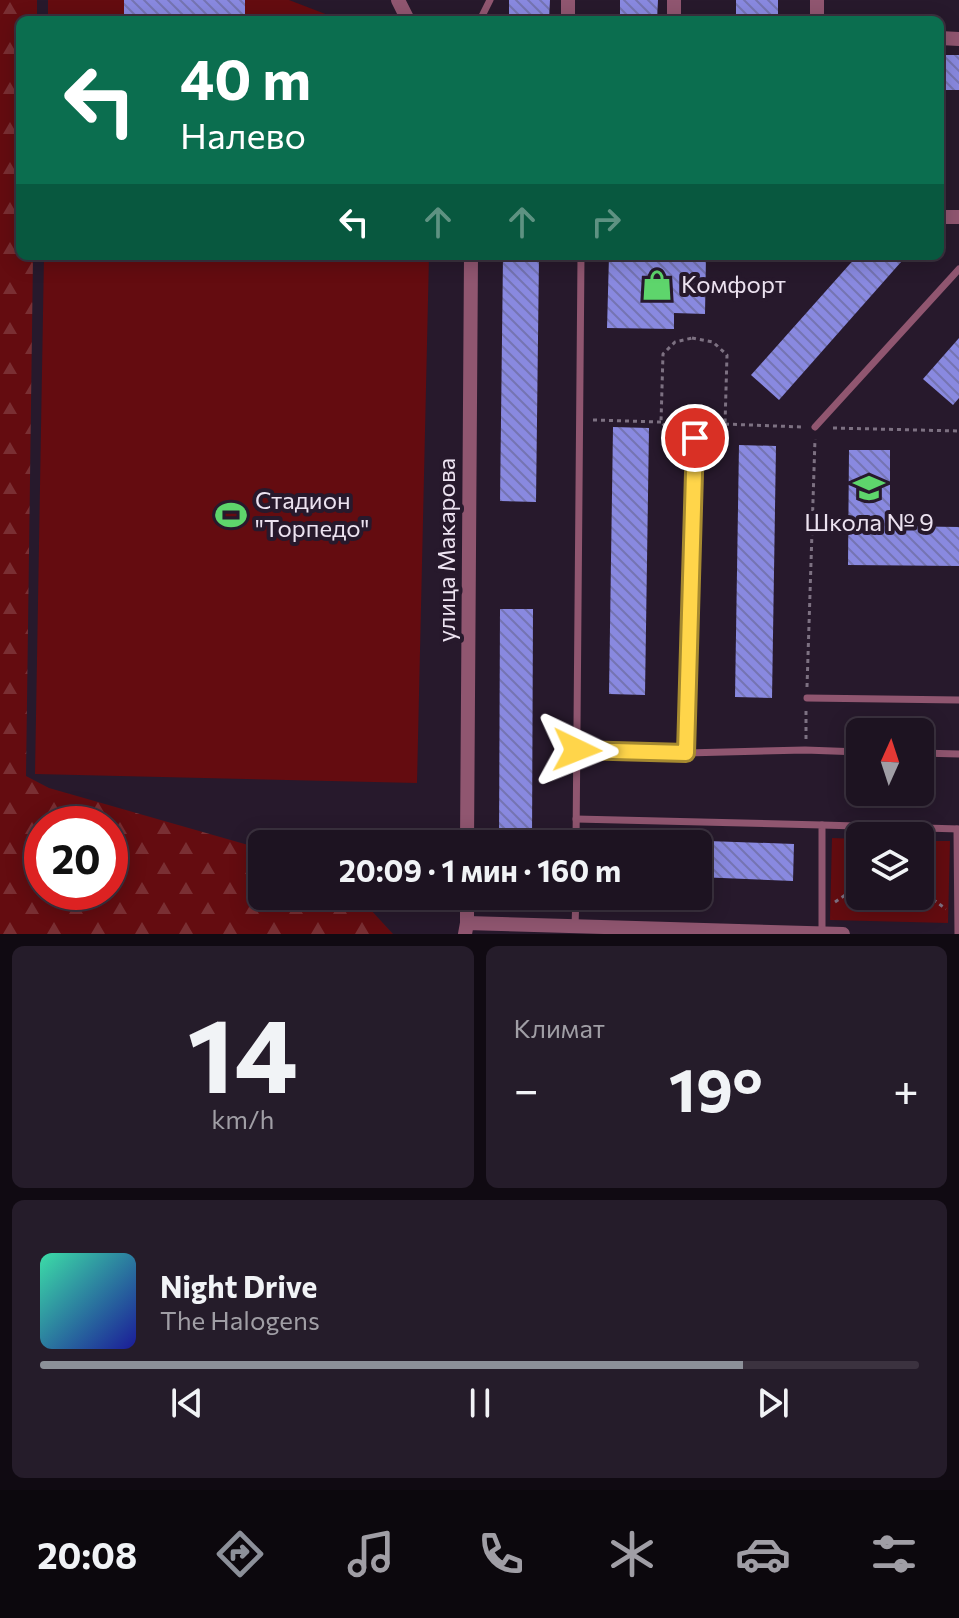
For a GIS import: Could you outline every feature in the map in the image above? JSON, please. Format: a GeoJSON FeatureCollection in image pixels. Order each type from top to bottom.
{"type":"FeatureCollection","features":[{"type":"Feature","properties":{"kind":"street","name":"улица Макарова"},"geometry":{"type":"LineString","coordinates":[[467,830],[471,260]]}},
{"type":"Feature","properties":{"kind":"street"},"geometry":{"type":"LineString","coordinates":[[466,928],[575,926],[843,934]]}},
{"type":"Feature","properties":{"kind":"lane"},"geometry":{"type":"LineString","coordinates":[[576,830],[581,260]]}},
{"type":"Feature","properties":{"kind":"lane"},"geometry":{"type":"LineString","coordinates":[[815,427],[959,269]]}},
{"type":"Feature","properties":{"kind":"lane"},"geometry":{"type":"LineString","coordinates":[[686,753],[695,438]]}},
{"type":"Feature","properties":{"kind":"lane"},"geometry":{"type":"LineString","coordinates":[[807,698],[959,700]]}},
{"type":"Feature","properties":{"kind":"lane"},"geometry":{"type":"LineString","coordinates":[[577,750],[846,751]]}},
{"type":"Feature","properties":{"kind":"lane"},"geometry":{"type":"LineString","coordinates":[[934,753],[959,754]]}},
{"type":"Feature","properties":{"kind":"lane"},"geometry":{"type":"LineString","coordinates":[[576,819],[958,829],[958,934]]}},
{"type":"Feature","properties":{"kind":"lane"},"geometry":{"type":"LineString","coordinates":[[822,825],[822,933]]}},
{"type":"Feature","properties":{"kind":"lane"},"geometry":{"type":"LineString","coordinates":[[575,926],[576,910]]}},
{"type":"Feature","properties":{"kind":"path"},"geometry":{"type":"LineString","coordinates":[[580,420],[661,422],[671,432],[686,438],[714,435],[725,424],[727,355],[713,342],[692,338],[675,342],[663,354],[661,422]]}},
{"type":"Feature","properties":{"kind":"path"},"geometry":{"type":"LineString","coordinates":[[725,424],[959,431]]}},
{"type":"Feature","properties":{"kind":"path"},"geometry":{"type":"LineString","coordinates":[[805,750],[815,427]]}},
{"type":"Feature","properties":{"kind":"path"},"geometry":{"type":"LineString","coordinates":[[822,910],[846,894]]}},
{"type":"Feature","properties":{"kind":"path"},"geometry":{"type":"LineString","coordinates":[[934,901],[958,919]]}},
{"type":"Feature","properties":{"kind":"green space"},"geometry":{"type":"Polygon","coordinates":[[[0,0],[37,0],[37,16],[16,16],[16,260],[33,260],[26,776],[49,788],[112,806],[24,806],[24,910],[128,910],[128,811],[248,845],[248,910],[371,910],[393,934],[0,934],[0,0]]]}},
{"type":"Feature","properties":{"kind":"green space"},"geometry":{"type":"Polygon","coordinates":[[[48,0],[289,0],[331,16],[48,16],[48,0]]]}},
{"type":"Feature","properties":{"kind":"green space","name":"Стадион \"Торпедо\""},"geometry":{"type":"Polygon","coordinates":[[[44,260],[429,260],[417,783],[35,774],[44,260]]]}},
{"type":"Feature","properties":{"kind":"green space"},"geometry":{"type":"Polygon","coordinates":[[[832,838],[846,838],[846,910],[934,910],[934,841],[950,841],[948,923],[830,920],[832,838]]]}},
{"type":"Feature","properties":{"kind":"building"},"geometry":{"type":"Polygon","coordinates":[[[124,0],[245,0],[245,16],[124,16],[124,0]]]}},
{"type":"Feature","properties":{"kind":"building"},"geometry":{"type":"Polygon","coordinates":[[[509,0],[550,0],[549,16],[509,16],[509,0]]]}},
{"type":"Feature","properties":{"kind":"building"},"geometry":{"type":"Polygon","coordinates":[[[620,0],[658,0],[657,16],[620,16],[620,0]]]}},
{"type":"Feature","properties":{"kind":"building"},"geometry":{"type":"Polygon","coordinates":[[[736,0],[778,0],[778,16],[736,16],[736,0]]]}},
{"type":"Feature","properties":{"kind":"building"},"geometry":{"type":"Polygon","coordinates":[[[944,55],[959,55],[959,90],[944,90],[944,55]]]}},
{"type":"Feature","properties":{"kind":"building"},"geometry":{"type":"Polygon","coordinates":[[[503,260],[539,260],[536,502],[500,501],[503,260]]]}},
{"type":"Feature","properties":{"kind":"building","name":"Комфорт"},"geometry":{"type":"Polygon","coordinates":[[[609,260],[706,260],[705,314],[674,313],[674,329],[607,328],[609,260]]]}},
{"type":"Feature","properties":{"kind":"building"},"geometry":{"type":"Polygon","coordinates":[[[853,260],[901,262],[779,400],[751,375],[853,260]]]}},
{"type":"Feature","properties":{"kind":"building"},"geometry":{"type":"Polygon","coordinates":[[[959,338],[959,398],[953,405],[923,379],[959,338]]]}},
{"type":"Feature","properties":{"kind":"building"},"geometry":{"type":"Polygon","coordinates":[[[613,427],[649,428],[645,695],[609,694],[613,427]]]}},
{"type":"Feature","properties":{"kind":"building"},"geometry":{"type":"Polygon","coordinates":[[[739,445],[776,446],[772,698],[735,697],[739,445]]]}},
{"type":"Feature","properties":{"kind":"building","name":"Школа № 9"},"geometry":{"type":"Polygon","coordinates":[[[849,450],[890,450],[890,526],[959,527],[959,566],[848,565],[849,450]]]}},
{"type":"Feature","properties":{"kind":"building"},"geometry":{"type":"Polygon","coordinates":[[[500,609],[533,609],[532,830],[499,830],[500,609]]]}},
{"type":"Feature","properties":{"kind":"building"},"geometry":{"type":"Polygon","coordinates":[[[712,841],[794,844],[793,881],[712,878],[712,841]]]}},
{"type":"Feature","properties":{"kind":"place","name":"Комфорт"},"geometry":{"type":"Point","coordinates":[657,285]}},
{"type":"Feature","properties":{"kind":"place","name":"Школа № 9"},"geometry":{"type":"Point","coordinates":[869,488]}},
{"type":"Feature","properties":{"kind":"place","name":"Стадион \"Торпедо\""},"geometry":{"type":"Point","coordinates":[231,515]}},
{"type":"Feature","properties":{"kind":"route"},"geometry":{"type":"LineString","coordinates":[[577,750],[686,753],[695,438]]}}]}
